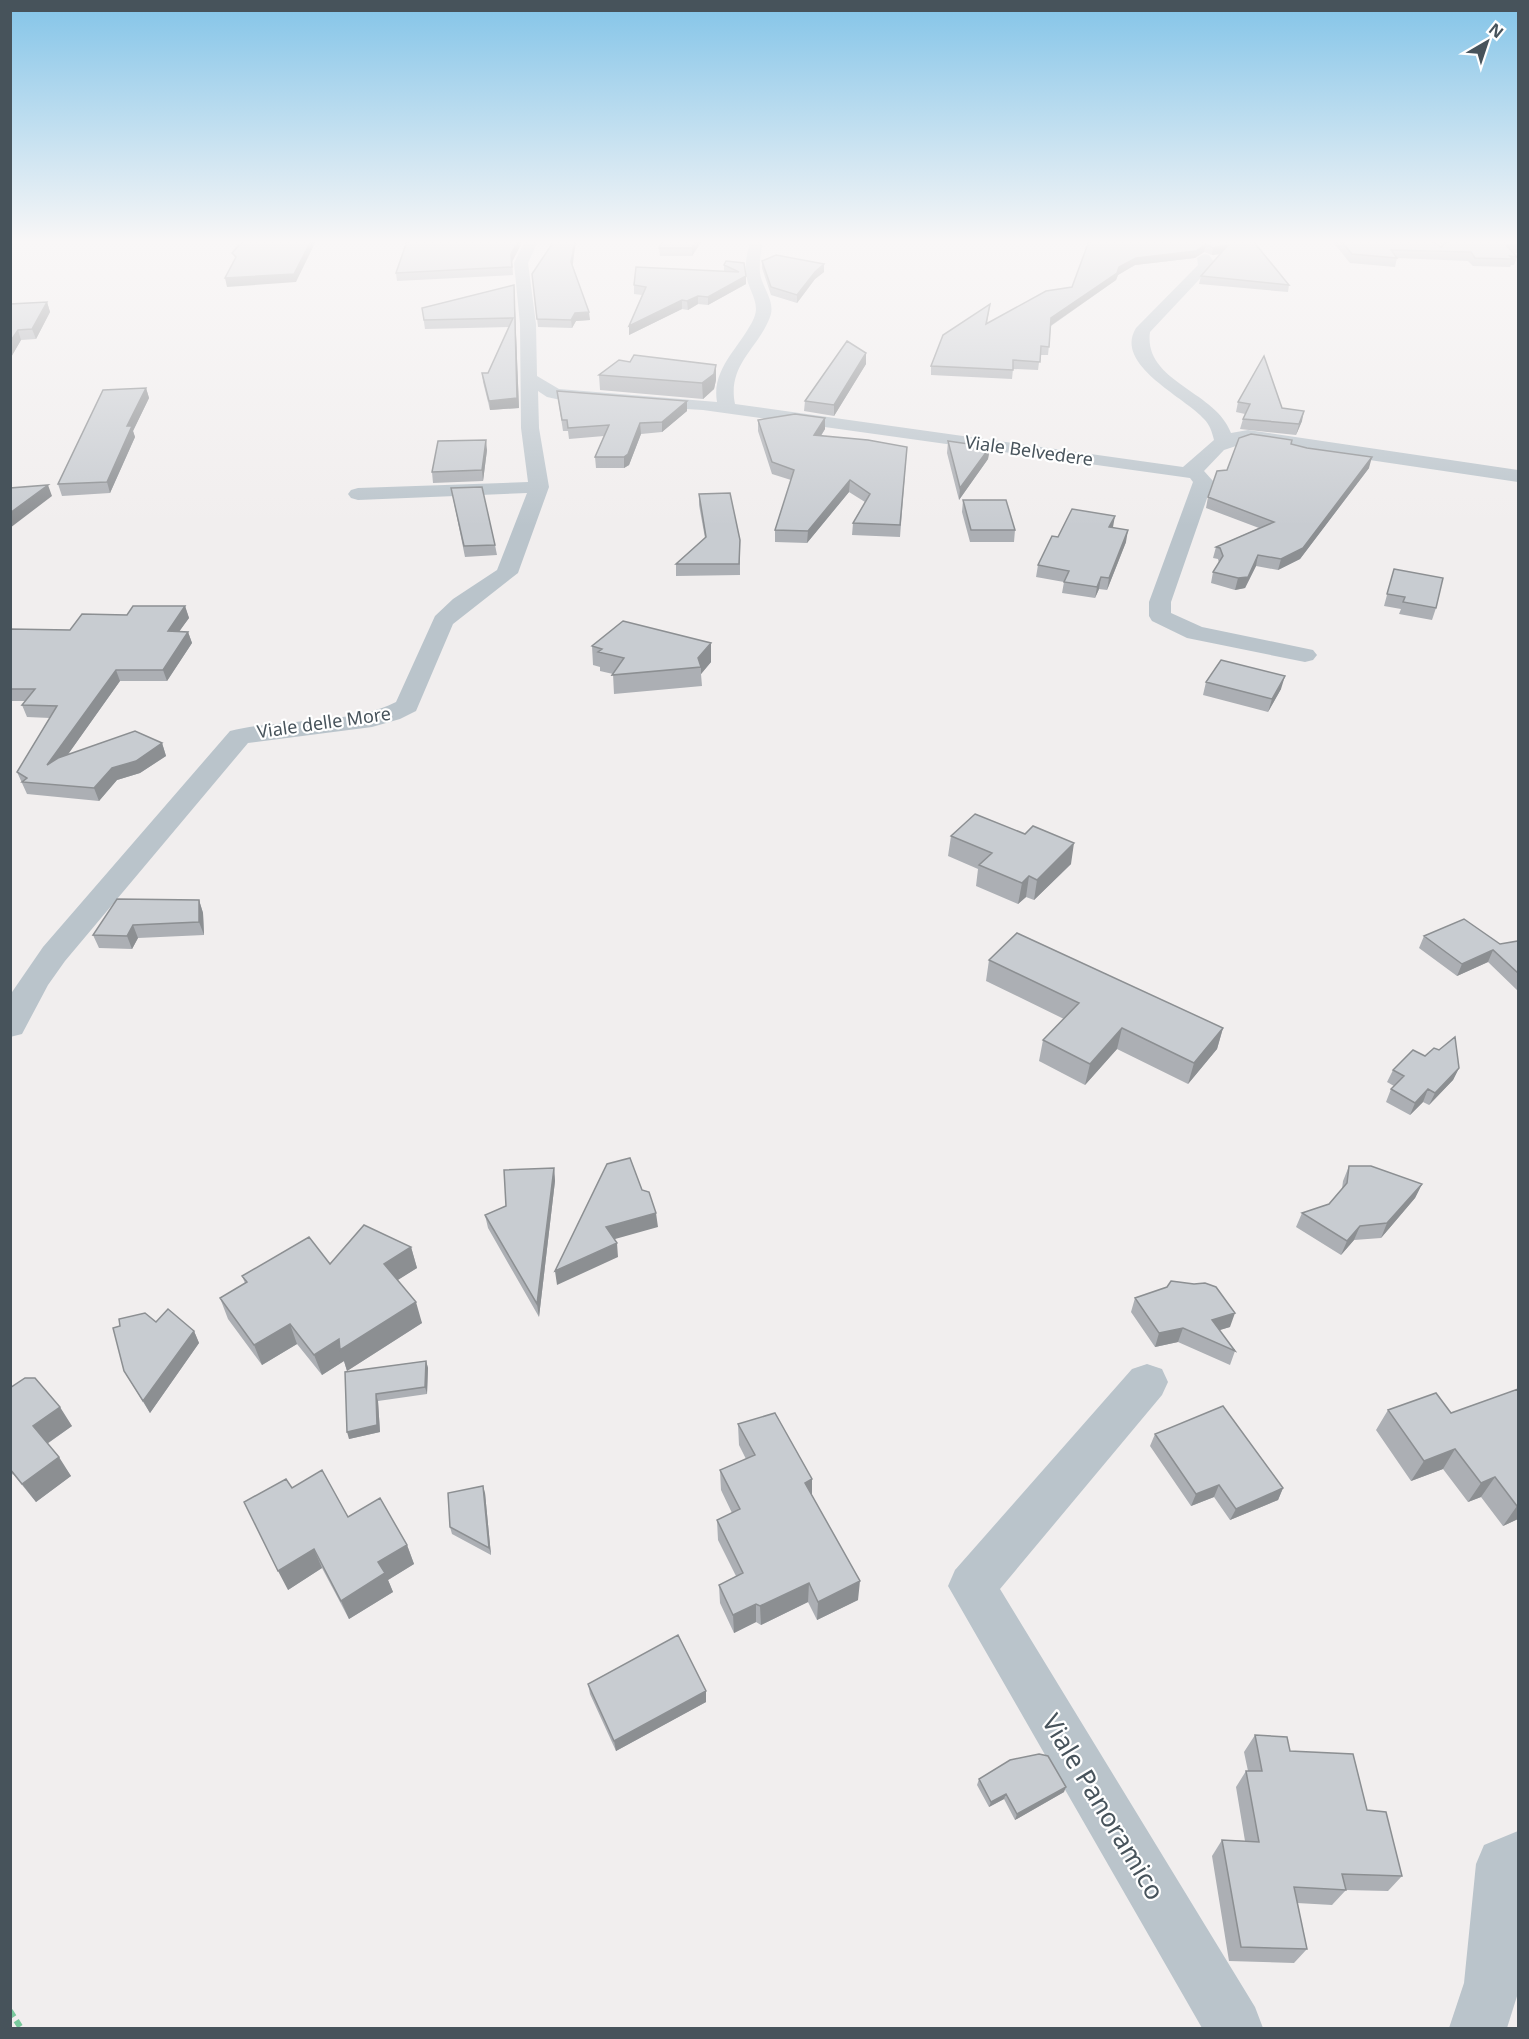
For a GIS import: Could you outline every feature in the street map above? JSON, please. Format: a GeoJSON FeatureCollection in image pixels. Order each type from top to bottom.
{"type":"FeatureCollection","features":[{"type":"Feature","properties":{"kind":"street","name":"Viale delle More"},"geometry":{"type":"LineString","coordinates":[[10,1026],[34,982],[54,954],[239,737],[258,730],[377,719],[407,706],[443,621],[461,604],[507,573],[539,487],[530,428],[528,336]]}},
{"type":"Feature","properties":{"kind":"street"},"geometry":{"type":"LineString","coordinates":[[727,408],[723,387],[733,364],[751,336]]}},
{"type":"Feature","properties":{"kind":"street"},"geometry":{"type":"LineString","coordinates":[[1142,336],[1141,349],[1148,363],[1214,418],[1223,433],[1224,441]]}},
{"type":"Feature","properties":{"kind":"street","name":"Viale Belvedere"},"geometry":{"type":"LineString","coordinates":[[529,378],[553,393],[570,397],[727,408],[1186,473],[1193,470]]}},
{"type":"Feature","properties":{"kind":"street"},"geometry":{"type":"LineString","coordinates":[[1305,655],[1195,633],[1160,616],[1160,602],[1203,481],[1193,470],[1199,468],[1217,444],[1231,437],[1248,436],[1518,476]]}},
{"type":"Feature","properties":{"kind":"street"},"geometry":{"type":"LineString","coordinates":[[358,494],[539,487]]}},
{"type":"Feature","properties":{"kind":"street","name":"Viale Panoramico"},"geometry":{"type":"LineString","coordinates":[[1147,1382],[972,1586],[1234,2028]]}},
{"type":"Feature","properties":{"kind":"street"},"geometry":{"type":"LineString","coordinates":[[1478,2028],[1493,1983],[1503,1864],[1518,1858]]}},
{"type":"Feature","properties":{"kind":"path"},"geometry":{"type":"LineString","coordinates":[[10,2011],[21,2028]]}},
{"type":"Feature","properties":{"kind":"building"},"geometry":{"type":"Polygon","coordinates":[[[505,336],[515,336],[517,398],[489,401],[482,373],[488,373],[505,336]]]}},
{"type":"Feature","properties":{"kind":"building"},"geometry":{"type":"Polygon","coordinates":[[[943,336],[1050,336],[1049,347],[1041,346],[1040,362],[1013,360],[1013,370],[931,366],[943,336]]]}},
{"type":"Feature","properties":{"kind":"building"},"geometry":{"type":"Polygon","coordinates":[[[847,341],[866,353],[834,405],[805,401],[847,341]]]}},
{"type":"Feature","properties":{"kind":"building"},"geometry":{"type":"Polygon","coordinates":[[[634,355],[716,365],[714,374],[702,383],[599,375],[619,360],[630,362],[634,355]]]}},
{"type":"Feature","properties":{"kind":"building"},"geometry":{"type":"Polygon","coordinates":[[[1264,356],[1282,408],[1304,411],[1299,424],[1243,419],[1250,404],[1238,402],[1264,356]]]}},
{"type":"Feature","properties":{"kind":"building"},"geometry":{"type":"Polygon","coordinates":[[[146,388],[127,426],[132,426],[107,482],[58,484],[103,390],[146,388]]]}},
{"type":"Feature","properties":{"kind":"building"},"geometry":{"type":"Polygon","coordinates":[[[557,391],[687,401],[662,422],[640,423],[628,454],[624,457],[595,457],[609,425],[568,428],[567,420],[562,420],[557,391]]]}},
{"type":"Feature","properties":{"kind":"building"},"geometry":{"type":"Polygon","coordinates":[[[795,414],[825,418],[814,435],[868,440],[907,447],[900,525],[853,523],[870,494],[850,480],[808,531],[775,530],[794,470],[772,462],[758,420],[795,414]]]}},
{"type":"Feature","properties":{"kind":"building"},"geometry":{"type":"Polygon","coordinates":[[[1251,434],[1292,440],[1291,444],[1307,448],[1372,457],[1303,548],[1281,559],[1258,555],[1248,577],[1238,578],[1213,572],[1223,556],[1220,548],[1216,547],[1274,522],[1208,497],[1217,471],[1227,470],[1239,438],[1251,434]]]}},
{"type":"Feature","properties":{"kind":"building"},"geometry":{"type":"Polygon","coordinates":[[[486,440],[482,470],[432,472],[438,441],[486,440]]]}},
{"type":"Feature","properties":{"kind":"building"},"geometry":{"type":"Polygon","coordinates":[[[948,441],[990,447],[960,488],[948,441]]]}},
{"type":"Feature","properties":{"kind":"building"},"geometry":{"type":"Polygon","coordinates":[[[48,485],[10,513],[10,488],[48,485]]]}},
{"type":"Feature","properties":{"kind":"building"},"geometry":{"type":"Polygon","coordinates":[[[482,487],[495,545],[464,546],[451,488],[482,487]]]}},
{"type":"Feature","properties":{"kind":"building"},"geometry":{"type":"Polygon","coordinates":[[[730,493],[740,540],[739,564],[676,564],[706,537],[699,494],[730,493]]]}},
{"type":"Feature","properties":{"kind":"building"},"geometry":{"type":"Polygon","coordinates":[[[963,500],[1006,500],[1015,530],[971,530],[963,500]]]}},
{"type":"Feature","properties":{"kind":"building"},"geometry":{"type":"Polygon","coordinates":[[[1072,509],[1115,516],[1109,527],[1128,530],[1109,578],[1101,577],[1097,587],[1064,582],[1069,571],[1038,565],[1052,536],[1058,537],[1072,509]]]}},
{"type":"Feature","properties":{"kind":"building"},"geometry":{"type":"Polygon","coordinates":[[[1394,569],[1443,578],[1436,608],[1403,602],[1405,597],[1387,594],[1394,569]]]}},
{"type":"Feature","properties":{"kind":"building"},"geometry":{"type":"Polygon","coordinates":[[[133,606],[185,606],[168,631],[188,632],[163,670],[116,670],[47,765],[58,758],[135,731],[162,743],[136,761],[112,768],[94,788],[22,782],[27,778],[17,772],[57,706],[22,705],[35,689],[10,689],[10,629],[70,630],[82,614],[127,615],[133,606]]]}},
{"type":"Feature","properties":{"kind":"building"},"geometry":{"type":"Polygon","coordinates":[[[623,621],[711,643],[698,658],[701,667],[612,675],[624,658],[598,652],[602,649],[592,646],[623,621]]]}},
{"type":"Feature","properties":{"kind":"building"},"geometry":{"type":"Polygon","coordinates":[[[1221,660],[1285,676],[1272,699],[1206,682],[1221,660]]]}},
{"type":"Feature","properties":{"kind":"building"},"geometry":{"type":"Polygon","coordinates":[[[975,814],[1025,834],[1033,826],[1074,843],[1037,880],[1029,876],[1022,883],[979,865],[992,853],[951,836],[975,814]]]}},
{"type":"Feature","properties":{"kind":"building"},"geometry":{"type":"Polygon","coordinates":[[[117,899],[199,900],[199,922],[133,925],[127,936],[93,935],[117,899]]]}},
{"type":"Feature","properties":{"kind":"building"},"geometry":{"type":"Polygon","coordinates":[[[1464,919],[1500,944],[1518,941],[1518,973],[1493,950],[1462,964],[1424,936],[1464,919]]]}},
{"type":"Feature","properties":{"kind":"building"},"geometry":{"type":"Polygon","coordinates":[[[1017,933],[1223,1028],[1194,1063],[1122,1028],[1090,1064],[1043,1040],[1079,1003],[989,960],[1017,933]]]}},
{"type":"Feature","properties":{"kind":"building"},"geometry":{"type":"Polygon","coordinates":[[[1455,1037],[1459,1068],[1435,1093],[1428,1089],[1415,1103],[1391,1089],[1404,1076],[1393,1070],[1413,1050],[1425,1056],[1434,1048],[1439,1050],[1455,1037]]]}},
{"type":"Feature","properties":{"kind":"building"},"geometry":{"type":"Polygon","coordinates":[[[630,1158],[642,1190],[649,1192],[656,1213],[606,1227],[617,1243],[555,1271],[607,1164],[630,1158]]]}},
{"type":"Feature","properties":{"kind":"building"},"geometry":{"type":"Polygon","coordinates":[[[1349,1166],[1371,1166],[1422,1184],[1387,1223],[1360,1226],[1347,1241],[1302,1213],[1329,1204],[1347,1183],[1349,1166]]]}},
{"type":"Feature","properties":{"kind":"building"},"geometry":{"type":"Polygon","coordinates":[[[554,1168],[537,1304],[485,1215],[506,1206],[504,1170],[554,1168]]]}},
{"type":"Feature","properties":{"kind":"building"},"geometry":{"type":"Polygon","coordinates":[[[364,1225],[411,1247],[384,1264],[416,1302],[340,1350],[339,1339],[314,1355],[290,1324],[254,1345],[220,1298],[247,1282],[242,1276],[309,1237],[330,1264],[364,1225]]]}},
{"type":"Feature","properties":{"kind":"building"},"geometry":{"type":"Polygon","coordinates":[[[1171,1281],[1205,1283],[1216,1287],[1235,1313],[1212,1320],[1235,1351],[1183,1328],[1159,1333],[1135,1298],[1167,1287],[1171,1281]]]}},
{"type":"Feature","properties":{"kind":"building"},"geometry":{"type":"Polygon","coordinates":[[[168,1309],[194,1331],[143,1401],[124,1371],[113,1328],[120,1326],[119,1319],[145,1313],[156,1322],[168,1309]]]}},
{"type":"Feature","properties":{"kind":"building"},"geometry":{"type":"Polygon","coordinates":[[[426,1361],[425,1387],[376,1394],[377,1425],[347,1432],[345,1372],[426,1361]]]}},
{"type":"Feature","properties":{"kind":"building"},"geometry":{"type":"Polygon","coordinates":[[[25,1378],[35,1378],[60,1407],[33,1426],[59,1457],[22,1484],[10,1469],[10,1388],[25,1378]]]}},
{"type":"Feature","properties":{"kind":"building"},"geometry":{"type":"Polygon","coordinates":[[[1518,1389],[1517,1506],[1495,1477],[1481,1483],[1455,1449],[1424,1461],[1388,1410],[1436,1393],[1451,1413],[1518,1389]]]}},
{"type":"Feature","properties":{"kind":"building"},"geometry":{"type":"Polygon","coordinates":[[[1223,1406],[1283,1488],[1236,1509],[1219,1485],[1196,1494],[1155,1434],[1223,1406]]]}},
{"type":"Feature","properties":{"kind":"building"},"geometry":{"type":"Polygon","coordinates":[[[775,1413],[812,1479],[805,1483],[860,1581],[818,1602],[809,1583],[760,1606],[756,1604],[733,1615],[719,1585],[743,1573],[717,1520],[740,1509],[720,1470],[755,1455],[738,1424],[775,1413]]]}},
{"type":"Feature","properties":{"kind":"building"},"geometry":{"type":"Polygon","coordinates":[[[322,1470],[348,1517],[380,1498],[407,1545],[378,1562],[385,1573],[341,1601],[314,1549],[278,1571],[244,1502],[286,1479],[292,1488],[322,1470]]]}},
{"type":"Feature","properties":{"kind":"building"},"geometry":{"type":"Polygon","coordinates":[[[483,1486],[489,1548],[450,1527],[448,1493],[483,1486]]]}},
{"type":"Feature","properties":{"kind":"building"},"geometry":{"type":"Polygon","coordinates":[[[678,1635],[706,1691],[614,1741],[588,1684],[678,1635]]]}},
{"type":"Feature","properties":{"kind":"building"},"geometry":{"type":"Polygon","coordinates":[[[1255,1735],[1287,1737],[1290,1751],[1353,1754],[1367,1810],[1386,1812],[1402,1876],[1342,1874],[1346,1890],[1294,1887],[1307,1949],[1241,1947],[1222,1840],[1259,1842],[1246,1771],[1262,1771],[1255,1735]]]}},
{"type":"Feature","properties":{"kind":"building"},"geometry":{"type":"Polygon","coordinates":[[[1039,1754],[1048,1756],[1066,1787],[1017,1814],[1006,1794],[991,1802],[979,1779],[1010,1760],[1039,1754]]]}}]}
